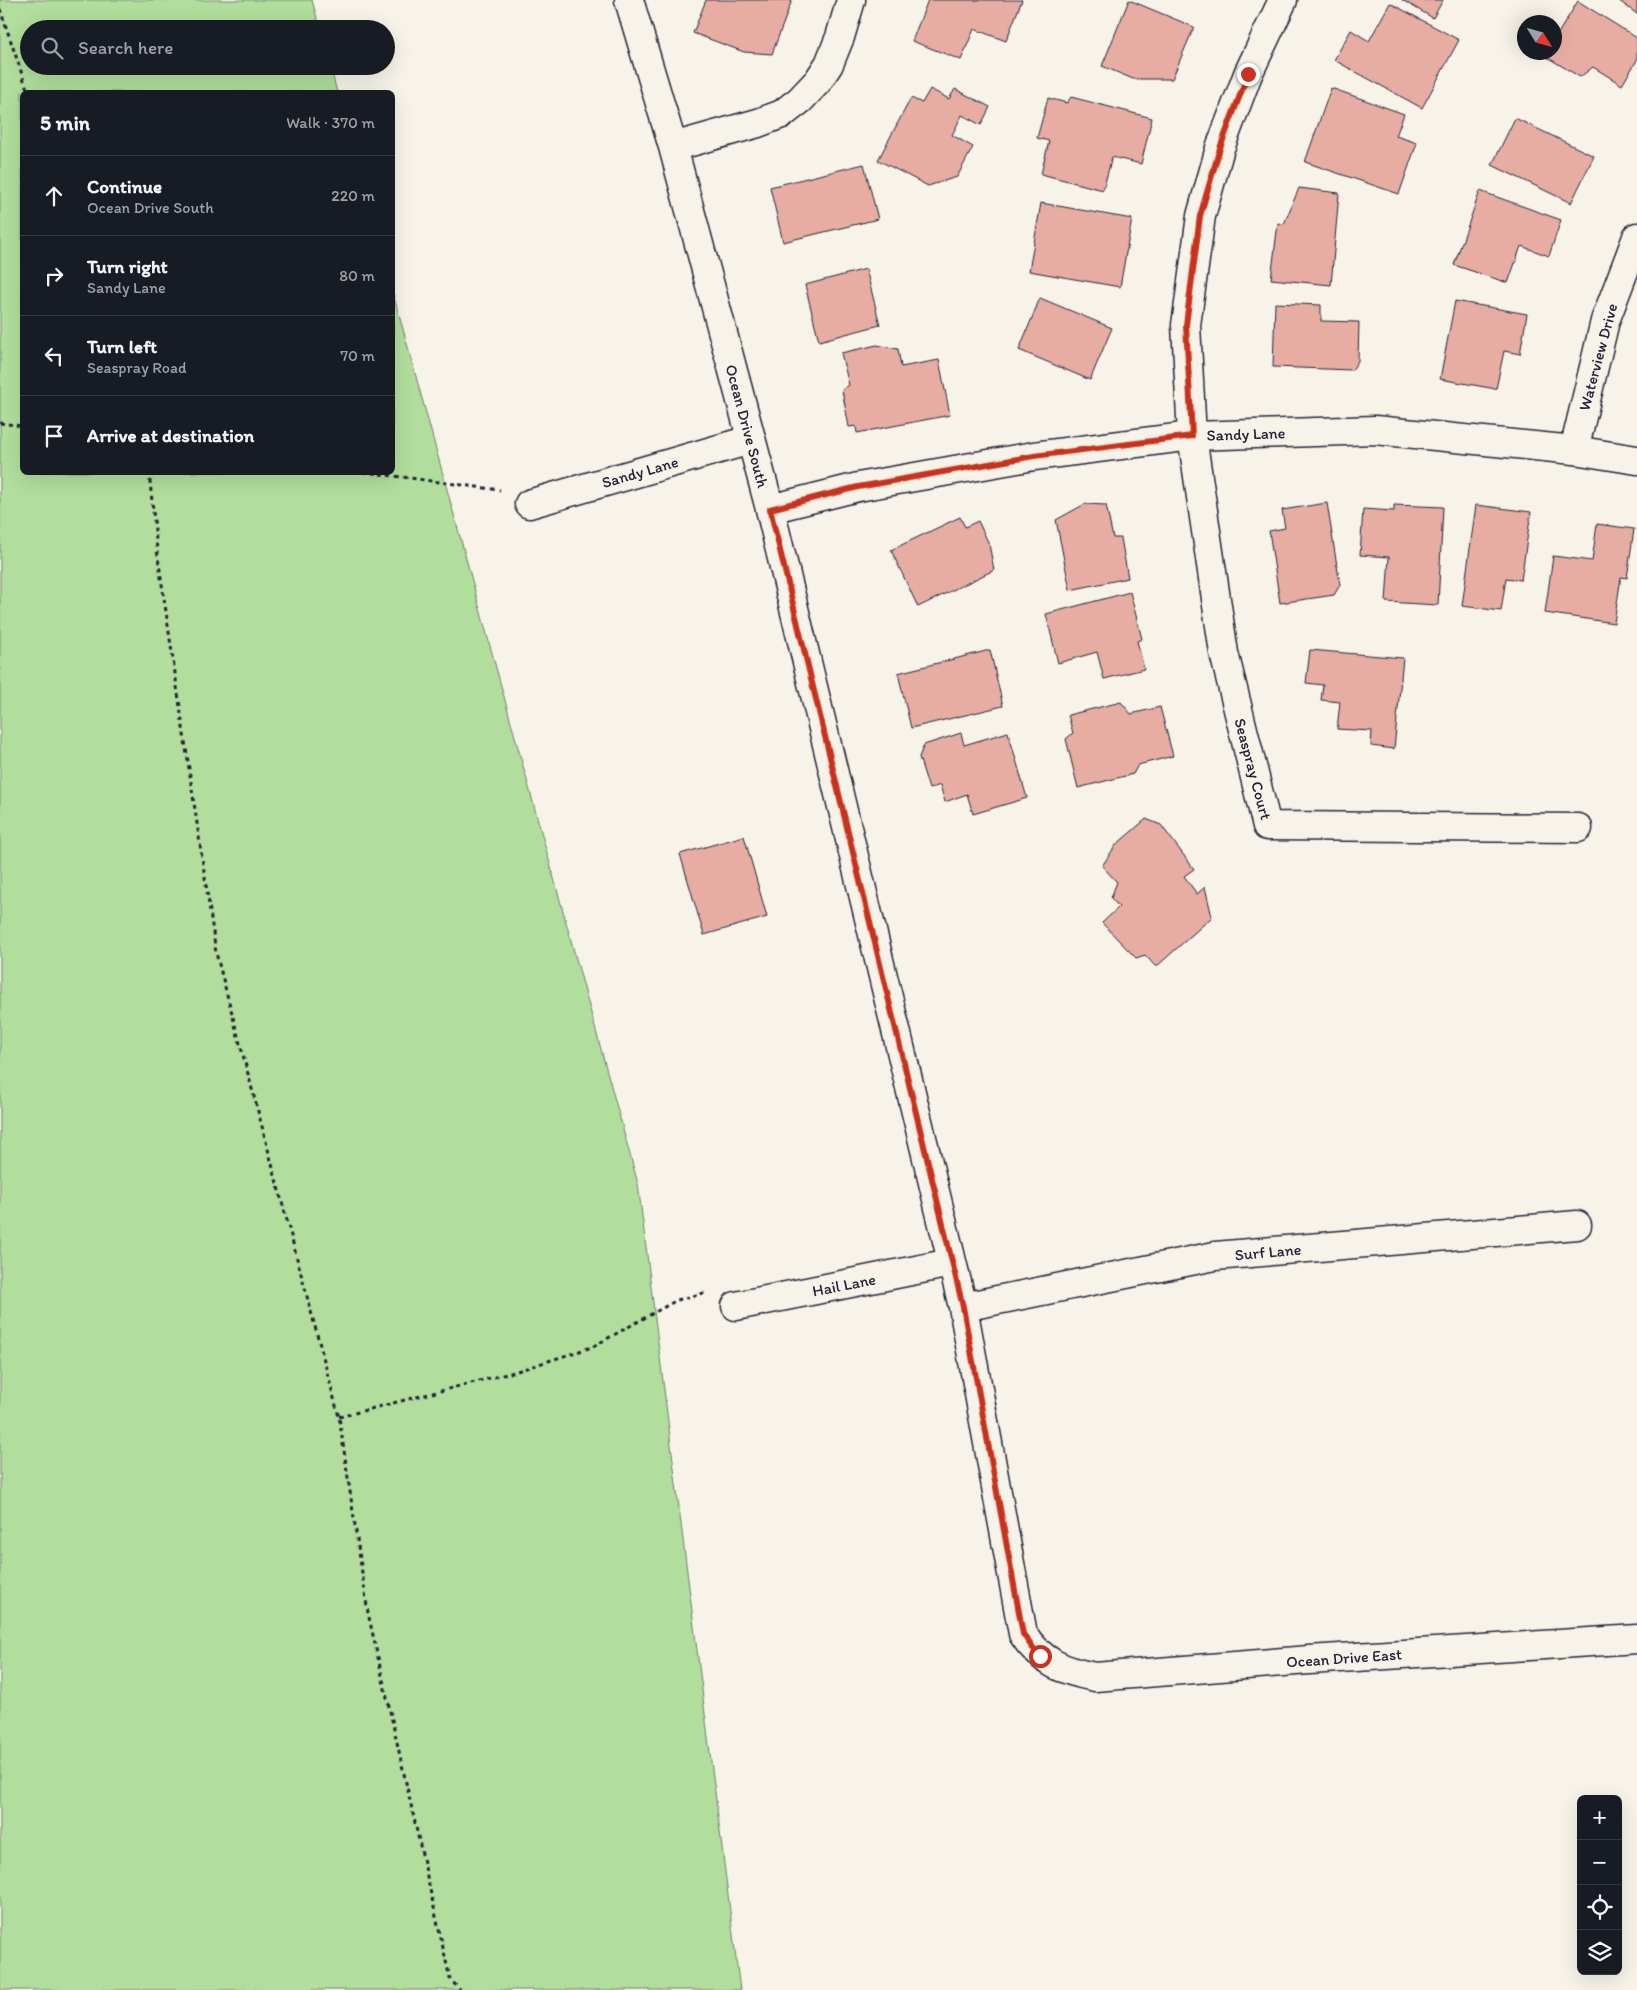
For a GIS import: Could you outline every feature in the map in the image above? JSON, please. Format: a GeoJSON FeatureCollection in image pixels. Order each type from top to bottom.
{"type":"FeatureCollection","features":[{"type":"Feature","properties":{"kind":"street","name":"Ocean Drive South"},"geometry":{"type":"LineString","coordinates":[[629,0],[673,147],[770,509],[963,1307],[1023,1634],[1032,1647],[1053,1664]]}},
{"type":"Feature","properties":{"kind":"street"},"geometry":{"type":"LineString","coordinates":[[673,147],[758,123],[782,114],[800,100],[818,81],[829,64],[840,37],[851,0]]}},
{"type":"Feature","properties":{"kind":"street"},"geometry":{"type":"LineString","coordinates":[[1192,436],[1186,325],[1200,216],[1220,148],[1244,83],[1283,0]]}},
{"type":"Feature","properties":{"kind":"street","name":"Waterview Drive"},"geometry":{"type":"LineString","coordinates":[[1574,450],[1605,322],[1637,237]]}},
{"type":"Feature","properties":{"kind":"street","name":"Sandy Lane"},"geometry":{"type":"LineString","coordinates":[[770,509],[858,487],[1034,456],[1192,436],[1375,430],[1574,450],[1637,460]]}},
{"type":"Feature","properties":{"kind":"street","name":"Seaspray Court"},"geometry":{"type":"LineString","coordinates":[[1192,436],[1224,653],[1267,826],[1578,828]]}},
{"type":"Feature","properties":{"kind":"street","name":"Sandy Lane"},"geometry":{"type":"LineString","coordinates":[[529,504],[750,440]]}},
{"type":"Feature","properties":{"kind":"street","name":"Surf Lane"},"geometry":{"type":"LineString","coordinates":[[963,1307],[1215,1256],[1577,1225]]}},
{"type":"Feature","properties":{"kind":"street","name":"Hail Lane"},"geometry":{"type":"LineString","coordinates":[[736,1306],[951,1263]]}},
{"type":"Feature","properties":{"kind":"street","name":"Ocean Drive East"},"geometry":{"type":"LineString","coordinates":[[1053,1664],[1080,1674],[1095,1677],[1309,1660],[1637,1639]]}},
{"type":"Feature","properties":{"kind":"path"},"geometry":{"type":"LineString","coordinates":[[0,9],[20,68]]}},
{"type":"Feature","properties":{"kind":"path"},"geometry":{"type":"LineString","coordinates":[[22,75],[27,90]]}},
{"type":"Feature","properties":{"kind":"path"},"geometry":{"type":"LineString","coordinates":[[0,423],[20,426]]}},
{"type":"Feature","properties":{"kind":"path"},"geometry":{"type":"LineString","coordinates":[[148,475],[158,560],[216,953],[339,1417],[368,1613],[450,1978],[460,1990]]}},
{"type":"Feature","properties":{"kind":"path"},"geometry":{"type":"LineString","coordinates":[[386,475],[512,492],[529,504]]}},
{"type":"Feature","properties":{"kind":"path"},"geometry":{"type":"LineString","coordinates":[[339,1417],[514,1372],[592,1347],[677,1300],[719,1288],[736,1306]]}},
{"type":"Feature","properties":{"kind":"green space"},"geometry":{"type":"Polygon","coordinates":[[[0,0],[312,0],[318,20],[20,20],[20,75],[332,75],[336,90],[20,90],[20,475],[395,475],[395,300],[638,1184],[740,1990],[0,1990],[0,0]]]}},
{"type":"Feature","properties":{"kind":"building"},"geometry":{"type":"Polygon","coordinates":[[[706,0],[792,0],[772,54],[744,52],[693,33],[706,0]]]}},
{"type":"Feature","properties":{"kind":"building"},"geometry":{"type":"Polygon","coordinates":[[[928,0],[1022,0],[1006,41],[974,29],[961,60],[912,41],[928,0]]]}},
{"type":"Feature","properties":{"kind":"building"},"geometry":{"type":"Polygon","coordinates":[[[1129,0],[1194,27],[1172,79],[1133,79],[1102,66],[1129,0]]]}},
{"type":"Feature","properties":{"kind":"building"},"geometry":{"type":"Polygon","coordinates":[[[1402,0],[1443,0],[1433,18],[1402,0]]]}},
{"type":"Feature","properties":{"kind":"building"},"geometry":{"type":"Polygon","coordinates":[[[1618,0],[1637,0],[1637,14],[1618,0]]]}},
{"type":"Feature","properties":{"kind":"building"},"geometry":{"type":"Polygon","coordinates":[[[1578,1],[1637,38],[1637,60],[1622,85],[1593,67],[1580,77],[1552,60],[1562,60],[1562,27],[1578,1]]]}},
{"type":"Feature","properties":{"kind":"building"},"geometry":{"type":"Polygon","coordinates":[[[1390,3],[1459,40],[1422,108],[1334,60],[1351,30],[1369,41],[1390,3]]]}},
{"type":"Feature","properties":{"kind":"building"},"geometry":{"type":"Polygon","coordinates":[[[1331,88],[1404,114],[1396,136],[1417,143],[1399,194],[1305,162],[1331,88]]]}},
{"type":"Feature","properties":{"kind":"building"},"geometry":{"type":"Polygon","coordinates":[[[930,89],[949,99],[955,89],[990,107],[981,125],[962,115],[952,135],[973,147],[957,177],[928,186],[878,160],[911,98],[922,103],[930,89]]]}},
{"type":"Feature","properties":{"kind":"building"},"geometry":{"type":"Polygon","coordinates":[[[1071,97],[1152,118],[1141,164],[1112,157],[1103,190],[1041,174],[1049,141],[1037,138],[1048,98],[1067,103],[1071,97]]]}},
{"type":"Feature","properties":{"kind":"building"},"geometry":{"type":"Polygon","coordinates":[[[1515,118],[1594,156],[1571,203],[1492,165],[1515,118]]]}},
{"type":"Feature","properties":{"kind":"building"},"geometry":{"type":"Polygon","coordinates":[[[864,164],[878,219],[783,242],[770,187],[864,164]]]}},
{"type":"Feature","properties":{"kind":"building"},"geometry":{"type":"Polygon","coordinates":[[[1299,188],[1339,193],[1331,285],[1271,279],[1278,223],[1284,224],[1299,188]]]}},
{"type":"Feature","properties":{"kind":"building"},"geometry":{"type":"Polygon","coordinates":[[[1480,191],[1561,220],[1549,256],[1521,246],[1508,283],[1454,265],[1480,191]]]}},
{"type":"Feature","properties":{"kind":"building"},"geometry":{"type":"Polygon","coordinates":[[[1041,203],[1132,219],[1120,287],[1029,271],[1041,203]]]}},
{"type":"Feature","properties":{"kind":"building"},"geometry":{"type":"Polygon","coordinates":[[[866,269],[880,325],[819,341],[805,285],[866,269]]]}},
{"type":"Feature","properties":{"kind":"building"},"geometry":{"type":"Polygon","coordinates":[[[1040,298],[1112,328],[1090,380],[1019,350],[1040,298]]]}},
{"type":"Feature","properties":{"kind":"building"},"geometry":{"type":"Polygon","coordinates":[[[1455,301],[1527,314],[1520,354],[1504,351],[1496,389],[1440,379],[1455,301]]]}},
{"type":"Feature","properties":{"kind":"building"},"geometry":{"type":"Polygon","coordinates":[[[1275,303],[1321,305],[1321,321],[1359,322],[1358,361],[1352,370],[1273,367],[1275,303]]]}},
{"type":"Feature","properties":{"kind":"building"},"geometry":{"type":"Polygon","coordinates":[[[877,345],[898,349],[901,367],[939,360],[950,415],[857,433],[856,426],[849,427],[842,390],[849,385],[841,353],[877,345]]]}},
{"type":"Feature","properties":{"kind":"building"},"geometry":{"type":"Polygon","coordinates":[[[1327,503],[1340,585],[1334,595],[1280,603],[1269,531],[1285,528],[1282,510],[1327,503]]]}},
{"type":"Feature","properties":{"kind":"building"},"geometry":{"type":"Polygon","coordinates":[[[1085,504],[1106,505],[1113,538],[1121,538],[1128,578],[1070,590],[1056,520],[1085,504]]]}},
{"type":"Feature","properties":{"kind":"building"},"geometry":{"type":"Polygon","coordinates":[[[1394,505],[1443,507],[1438,605],[1386,602],[1389,557],[1360,555],[1363,509],[1394,511],[1394,505]]]}},
{"type":"Feature","properties":{"kind":"building"},"geometry":{"type":"Polygon","coordinates":[[[1476,505],[1531,512],[1521,580],[1506,578],[1501,611],[1462,606],[1476,505]]]}},
{"type":"Feature","properties":{"kind":"building"},"geometry":{"type":"Polygon","coordinates":[[[960,517],[965,527],[978,521],[989,544],[994,570],[918,607],[891,550],[960,517]]]}},
{"type":"Feature","properties":{"kind":"building"},"geometry":{"type":"Polygon","coordinates":[[[1597,524],[1634,529],[1627,578],[1621,577],[1614,623],[1545,613],[1553,556],[1592,561],[1597,524]]]}},
{"type":"Feature","properties":{"kind":"building"},"geometry":{"type":"Polygon","coordinates":[[[1130,592],[1142,639],[1137,641],[1144,669],[1104,679],[1097,652],[1058,663],[1046,614],[1130,592]]]}},
{"type":"Feature","properties":{"kind":"building"},"geometry":{"type":"Polygon","coordinates":[[[990,650],[1003,706],[911,728],[898,673],[990,650]]]}},
{"type":"Feature","properties":{"kind":"building"},"geometry":{"type":"Polygon","coordinates":[[[1310,650],[1403,658],[1394,749],[1371,746],[1372,731],[1337,729],[1340,702],[1321,700],[1323,685],[1306,683],[1310,650]]]}},
{"type":"Feature","properties":{"kind":"building"},"geometry":{"type":"Polygon","coordinates":[[[1121,702],[1131,714],[1160,707],[1173,756],[1138,765],[1133,774],[1078,788],[1066,739],[1073,733],[1068,715],[1121,702]]]}},
{"type":"Feature","properties":{"kind":"building"},"geometry":{"type":"Polygon","coordinates":[[[1008,732],[1027,798],[973,814],[967,794],[945,802],[940,785],[929,789],[919,757],[924,745],[961,733],[964,745],[1008,732]]]}},
{"type":"Feature","properties":{"kind":"building"},"geometry":{"type":"Polygon","coordinates":[[[1146,819],[1161,825],[1194,869],[1184,876],[1197,894],[1205,887],[1212,917],[1156,967],[1145,955],[1136,958],[1102,923],[1119,907],[1111,898],[1117,882],[1102,866],[1116,845],[1146,819]]]}},
{"type":"Feature","properties":{"kind":"building"},"geometry":{"type":"Polygon","coordinates":[[[744,836],[767,917],[704,935],[680,854],[744,836]]]}},
{"type":"Feature","properties":{"kind":"route"},"geometry":{"type":"LineString","coordinates":[[1040,1656],[1023,1634],[963,1307],[770,509],[858,487],[1034,456],[1192,436],[1186,325],[1200,216],[1220,148],[1248,74]]}}]}
